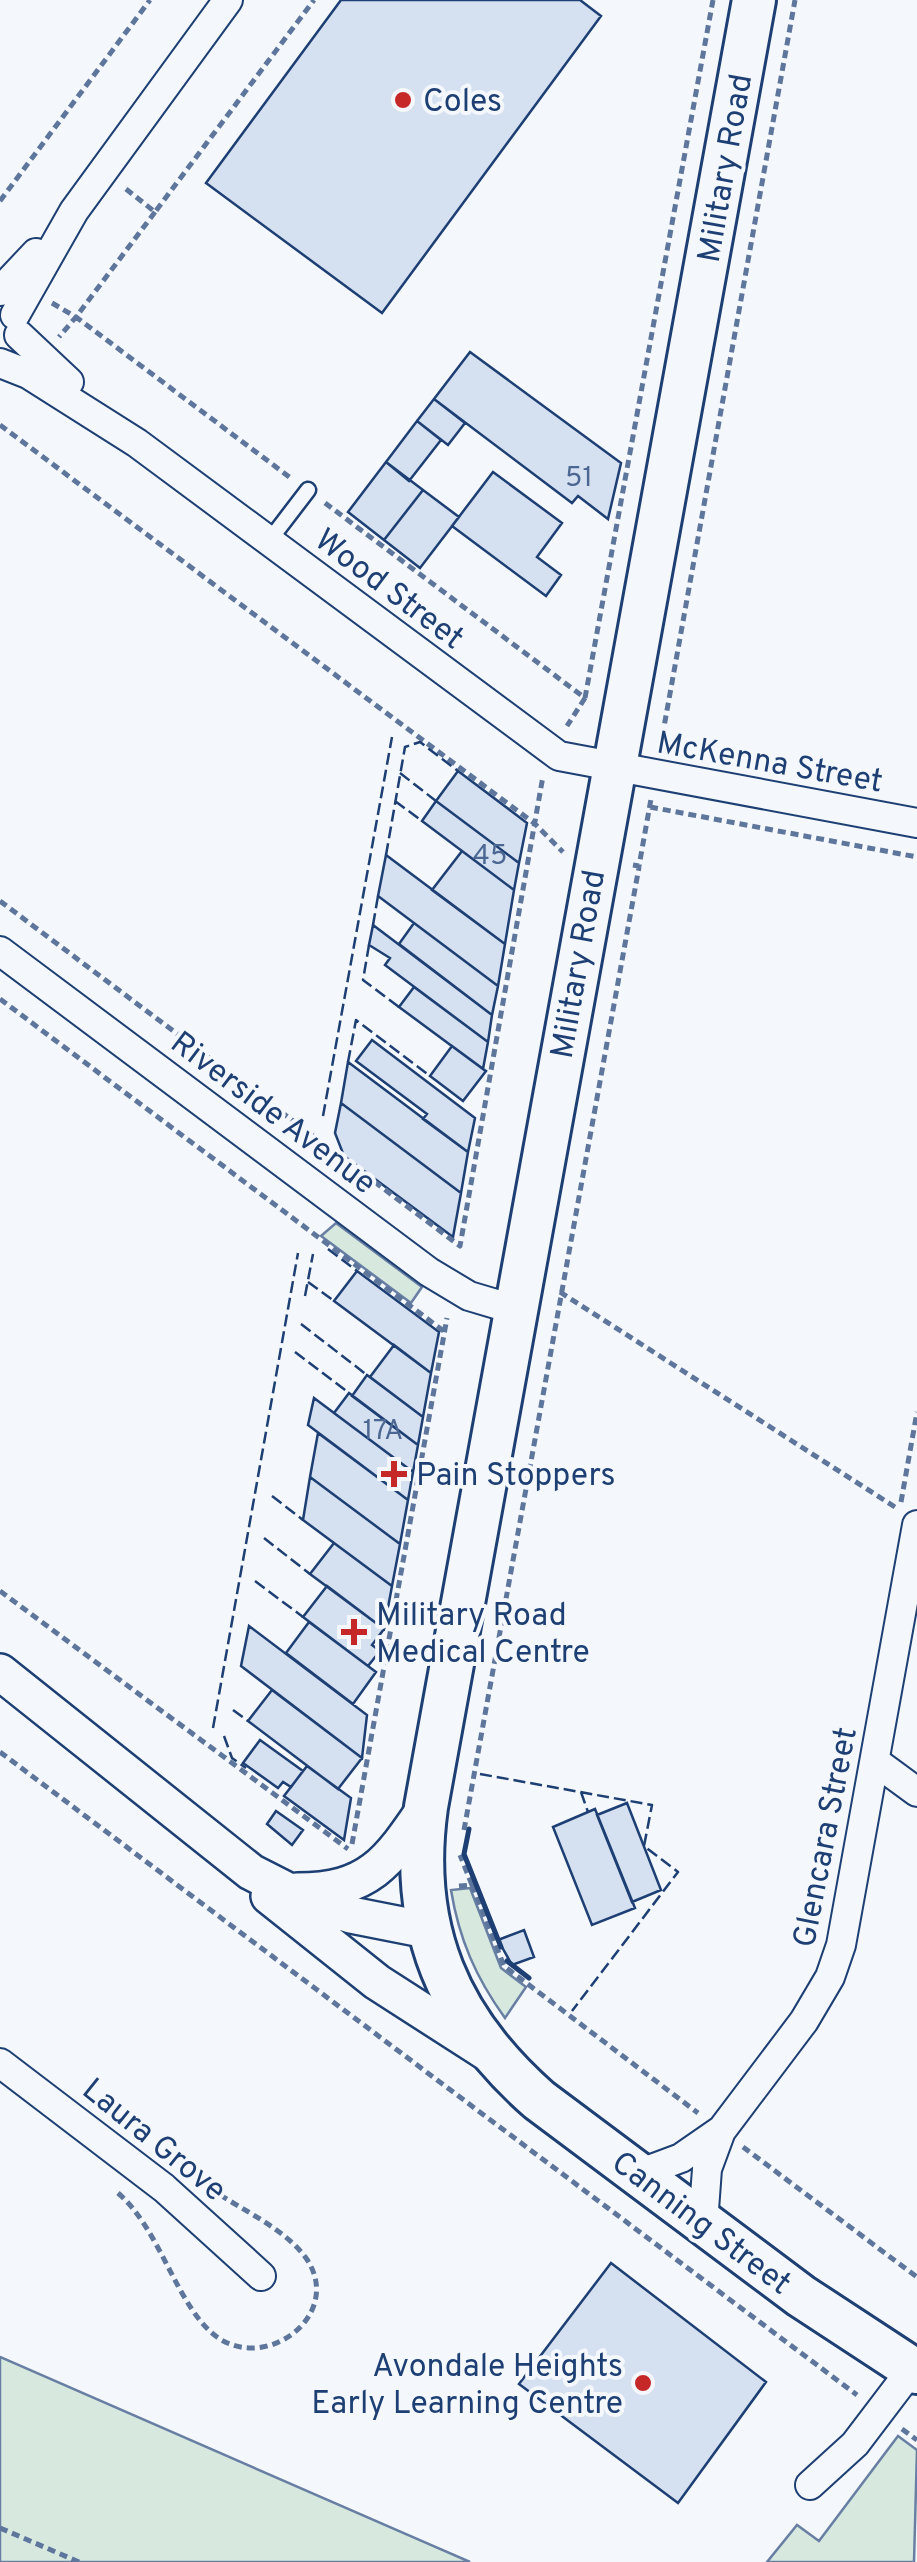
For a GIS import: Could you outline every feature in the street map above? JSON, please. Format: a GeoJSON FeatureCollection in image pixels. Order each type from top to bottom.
{"type":"FeatureCollection","features":[{"type":"Feature","properties":{"kind":"main road","name":"Military Road"},"geometry":{"type":"LineString","coordinates":[[428,1930],[420,1884],[426,1808],[611,768],[754,0]]}},
{"type":"Feature","properties":{"kind":"main road","name":"Canning Street"},"geometry":{"type":"LineString","coordinates":[[428,1930],[458,2005],[497,2060],[539,2100],[801,2296],[914,2370]]}},
{"type":"Feature","properties":{"kind":"street"},"geometry":{"type":"LineString","coordinates":[[0,361],[11,351],[8,310],[102,171],[228,0]]}},
{"type":"Feature","properties":{"kind":"street","name":"Wood Street"},"geometry":{"type":"LineString","coordinates":[[8,310],[137,443]]}},
{"type":"Feature","properties":{"kind":"street","name":"Wood Street"},"geometry":{"type":"LineString","coordinates":[[0,361],[28,374],[137,443],[551,752],[569,760],[611,768]]}},
{"type":"Feature","properties":{"kind":"street","name":"McKenna Street"},"geometry":{"type":"LineString","coordinates":[[611,768],[917,823]]}},
{"type":"Feature","properties":{"kind":"street","name":"Riverside Avenue"},"geometry":{"type":"LineString","coordinates":[[0,951],[453,1288],[516,1310]]}},
{"type":"Feature","properties":{"kind":"street","name":"Glencara Street"},"geometry":{"type":"LineString","coordinates":[[703,2223],[707,2168],[722,2131],[804,2021],[830,1976],[842,1945],[876,1762],[909,1517]]}},
{"type":"Feature","properties":{"kind":"street","name":"Canning Street"},"geometry":{"type":"LineString","coordinates":[[0,1672],[251,1872],[286,1891],[364,1918],[428,1930]]}},
{"type":"Feature","properties":{"kind":"street"},"geometry":{"type":"LineString","coordinates":[[876,1762],[917,1792]]}},
{"type":"Feature","properties":{"kind":"street"},"geometry":{"type":"LineString","coordinates":[[286,1891],[360,1882],[393,1854],[426,1808]]}},
{"type":"Feature","properties":{"kind":"street","name":"Canning Street"},"geometry":{"type":"LineString","coordinates":[[251,1872],[270,1898],[377,1982],[497,2060]]}},
{"type":"Feature","properties":{"kind":"street","name":"Laura Grove"},"geometry":{"type":"LineString","coordinates":[[0,2063],[164,2188],[261,2276]]}},
{"type":"Feature","properties":{"kind":"street","name":"Glencara Street"},"geometry":{"type":"LineString","coordinates":[[638,2174],[681,2158],[722,2131]]}},
{"type":"Feature","properties":{"kind":"street"},"geometry":{"type":"LineString","coordinates":[[810,2485],[914,2370]]}},
{"type":"Feature","properties":{"kind":"lane"},"geometry":{"type":"LineString","coordinates":[[270,541],[308,490]]}},
{"type":"Feature","properties":{"kind":"path"},"geometry":{"type":"LineString","coordinates":[[0,201],[150,0]]}},
{"type":"Feature","properties":{"kind":"path"},"geometry":{"type":"LineString","coordinates":[[314,0],[76,317],[585,698]]}},
{"type":"Feature","properties":{"kind":"path"},"geometry":{"type":"LineString","coordinates":[[0,1591],[351,1851],[534,823],[551,752],[585,698],[713,0]]}},
{"type":"Feature","properties":{"kind":"path"},"geometry":{"type":"LineString","coordinates":[[0,425],[534,823],[562,852],[639,866],[795,0]]}},
{"type":"Feature","properties":{"kind":"path"},"geometry":{"type":"LineString","coordinates":[[102,171],[156,212]]}},
{"type":"Feature","properties":{"kind":"path"},"geometry":{"type":"LineString","coordinates":[[650,806],[917,857]]}},
{"type":"Feature","properties":{"kind":"path"},"geometry":{"type":"LineString","coordinates":[[0,901],[460,1246]]}},
{"type":"Feature","properties":{"kind":"path"},"geometry":{"type":"LineString","coordinates":[[0,999],[445,1332]]}},
{"type":"Feature","properties":{"kind":"path"},"geometry":{"type":"LineString","coordinates":[[560,1292],[909,1517],[917,1412]]}},
{"type":"Feature","properties":{"kind":"path"},"geometry":{"type":"LineString","coordinates":[[0,1752],[917,2440]]}},
{"type":"Feature","properties":{"kind":"path"},"geometry":{"type":"LineString","coordinates":[[472,1885],[504,1966],[917,2277]]}},
{"type":"Feature","properties":{"kind":"path"},"geometry":{"type":"LineString","coordinates":[[0,2528],[79,2562]]}},
{"type":"Feature","properties":{"kind":"shaded area"},"geometry":{"type":"Polygon","coordinates":[[[336,1223],[422,1287],[411,1303],[321,1236],[336,1223]]]}},
{"type":"Feature","properties":{"kind":"shaded area"},"geometry":{"type":"Polygon","coordinates":[[[470,1888],[501,1968],[526,1987],[505,2018],[477,1973],[459,1925],[451,1890],[470,1888]]]}},
{"type":"Feature","properties":{"kind":"shaded area"},"geometry":{"type":"Polygon","coordinates":[[[0,2357],[470,2562],[0,2562],[0,2357]]]}},
{"type":"Feature","properties":{"kind":"shaded area"},"geometry":{"type":"Polygon","coordinates":[[[898,2436],[917,2450],[914,2562],[767,2562],[797,2525],[819,2541],[898,2436]]]}},
{"type":"Feature","properties":{"kind":"building","name":"Coles"},"geometry":{"type":"Polygon","coordinates":[[[341,0],[580,0],[601,16],[382,313],[206,183],[341,0]]]}},
{"type":"Feature","properties":{"kind":"building"},"geometry":{"type":"Polygon","coordinates":[[[470,352],[621,463],[608,519],[578,496],[572,503],[434,399],[470,352]]]}},
{"type":"Feature","properties":{"kind":"building"},"geometry":{"type":"Polygon","coordinates":[[[434,399],[465,423],[448,445],[417,421],[434,399]]]}},
{"type":"Feature","properties":{"kind":"building"},"geometry":{"type":"Polygon","coordinates":[[[417,421],[441,440],[409,481],[386,462],[417,421]]]}},
{"type":"Feature","properties":{"kind":"building"},"geometry":{"type":"Polygon","coordinates":[[[386,462],[423,490],[384,540],[348,512],[386,462]]]}},
{"type":"Feature","properties":{"kind":"building"},"geometry":{"type":"Polygon","coordinates":[[[493,472],[562,523],[537,557],[561,575],[546,596],[452,526],[493,472]]]}},
{"type":"Feature","properties":{"kind":"building"},"geometry":{"type":"Polygon","coordinates":[[[423,490],[459,517],[420,568],[384,540],[423,490]]]}},
{"type":"Feature","properties":{"kind":"building"},"geometry":{"type":"Polygon","coordinates":[[[458,771],[527,823],[519,863],[436,801],[458,771]]]}},
{"type":"Feature","properties":{"kind":"building"},"geometry":{"type":"Polygon","coordinates":[[[436,801],[519,863],[514,890],[422,821],[436,801]]]}},
{"type":"Feature","properties":{"kind":"building"},"geometry":{"type":"Polygon","coordinates":[[[462,851],[514,890],[505,944],[432,890],[462,851]]]}},
{"type":"Feature","properties":{"kind":"building"},"geometry":{"type":"Polygon","coordinates":[[[386,855],[505,944],[498,986],[378,896],[386,855]]]}},
{"type":"Feature","properties":{"kind":"building"},"geometry":{"type":"Polygon","coordinates":[[[414,923],[498,986],[492,1015],[399,944],[414,923]]]}},
{"type":"Feature","properties":{"kind":"building"},"geometry":{"type":"Polygon","coordinates":[[[373,925],[492,1015],[488,1042],[385,965],[390,958],[369,945],[373,925]]]}},
{"type":"Feature","properties":{"kind":"building"},"geometry":{"type":"Polygon","coordinates":[[[414,987],[488,1042],[483,1069],[399,1007],[414,987]]]}},
{"type":"Feature","properties":{"kind":"building"},"geometry":{"type":"Polygon","coordinates":[[[372,1040],[475,1118],[468,1152],[423,1119],[427,1114],[356,1061],[372,1040]]]}},
{"type":"Feature","properties":{"kind":"building"},"geometry":{"type":"Polygon","coordinates":[[[452,1046],[486,1071],[463,1101],[430,1076],[452,1046]]]}},
{"type":"Feature","properties":{"kind":"building"},"geometry":{"type":"Polygon","coordinates":[[[348,1062],[468,1152],[461,1193],[341,1103],[348,1062]]]}},
{"type":"Feature","properties":{"kind":"building"},"geometry":{"type":"Polygon","coordinates":[[[341,1103],[461,1193],[453,1237],[344,1156],[335,1133],[341,1103]]]}},
{"type":"Feature","properties":{"kind":"building"},"geometry":{"type":"Polygon","coordinates":[[[357,1271],[439,1332],[431,1373],[334,1301],[357,1271]]]}},
{"type":"Feature","properties":{"kind":"building"},"geometry":{"type":"Polygon","coordinates":[[[394,1345],[431,1373],[423,1417],[370,1377],[394,1345]]]}},
{"type":"Feature","properties":{"kind":"building"},"geometry":{"type":"Polygon","coordinates":[[[367,1375],[423,1417],[418,1445],[352,1396],[367,1375]]]}},
{"type":"Feature","properties":{"kind":"building"},"geometry":{"type":"Polygon","coordinates":[[[349,1393],[418,1445],[413,1472],[334,1413],[349,1393]]]}},
{"type":"Feature","properties":{"kind":"building"},"geometry":{"type":"Polygon","coordinates":[[[314,1398],[413,1472],[408,1500],[308,1425],[314,1398]]]}},
{"type":"Feature","properties":{"kind":"building"},"geometry":{"type":"Polygon","coordinates":[[[318,1433],[408,1500],[400,1544],[310,1477],[318,1433]]]}},
{"type":"Feature","properties":{"kind":"building"},"geometry":{"type":"Polygon","coordinates":[[[310,1477],[400,1544],[392,1586],[303,1520],[310,1477]]]}},
{"type":"Feature","properties":{"kind":"building"},"geometry":{"type":"Polygon","coordinates":[[[334,1543],[392,1586],[384,1629],[310,1574],[334,1543]]]}},
{"type":"Feature","properties":{"kind":"building"},"geometry":{"type":"Polygon","coordinates":[[[327,1586],[384,1629],[372,1645],[380,1651],[368,1666],[303,1617],[327,1586]]]}},
{"type":"Feature","properties":{"kind":"building"},"geometry":{"type":"Polygon","coordinates":[[[309,1622],[376,1672],[353,1704],[286,1653],[309,1622]]]}},
{"type":"Feature","properties":{"kind":"building"},"geometry":{"type":"Polygon","coordinates":[[[249,1626],[367,1715],[362,1758],[241,1666],[249,1626]]]}},
{"type":"Feature","properties":{"kind":"building"},"geometry":{"type":"Polygon","coordinates":[[[272,1690],[362,1758],[338,1789],[248,1721],[272,1690]]]}},
{"type":"Feature","properties":{"kind":"building"},"geometry":{"type":"Polygon","coordinates":[[[260,1740],[303,1771],[291,1787],[283,1782],[278,1788],[243,1763],[260,1740]]]}},
{"type":"Feature","properties":{"kind":"building"},"geometry":{"type":"Polygon","coordinates":[[[307,1766],[351,1798],[344,1840],[284,1796],[307,1766]]]}},
{"type":"Feature","properties":{"kind":"building"},"geometry":{"type":"Polygon","coordinates":[[[627,1803],[661,1890],[632,1902],[597,1815],[627,1803]]]}},
{"type":"Feature","properties":{"kind":"building"},"geometry":{"type":"Polygon","coordinates":[[[595,1809],[635,1908],[592,1925],[553,1827],[595,1809]]]}},
{"type":"Feature","properties":{"kind":"building"},"geometry":{"type":"Polygon","coordinates":[[[276,1811],[303,1830],[292,1845],[267,1824],[276,1811]]]}},
{"type":"Feature","properties":{"kind":"building"},"geometry":{"type":"Polygon","coordinates":[[[524,1930],[534,1957],[512,1965],[498,1940],[524,1930]]]}},
{"type":"Feature","properties":{"kind":"building","name":"Avondale Heights Early Learning Centre"},"geometry":{"type":"Polygon","coordinates":[[[611,2263],[766,2382],[678,2503],[519,2384],[611,2263]]]}},
{"type":"Feature","properties":{"kind":"fence"},"geometry":{"type":"LineString","coordinates":[[323,1116],[392,737]]}},
{"type":"Feature","properties":{"kind":"fence"},"geometry":{"type":"LineString","coordinates":[[386,855],[405,747],[420,742],[458,771]]}},
{"type":"Feature","properties":{"kind":"fence"},"geometry":{"type":"LineString","coordinates":[[400,773],[436,801]]}},
{"type":"Feature","properties":{"kind":"fence"},"geometry":{"type":"LineString","coordinates":[[395,801],[422,821]]}},
{"type":"Feature","properties":{"kind":"fence"},"geometry":{"type":"LineString","coordinates":[[373,925],[378,896]]}},
{"type":"Feature","properties":{"kind":"fence"},"geometry":{"type":"LineString","coordinates":[[369,945],[363,980],[399,1007]]}},
{"type":"Feature","properties":{"kind":"fence"},"geometry":{"type":"LineString","coordinates":[[348,1062],[356,1020],[430,1076]]}},
{"type":"Feature","properties":{"kind":"fence"},"geometry":{"type":"LineString","coordinates":[[328,1249],[357,1271]]}},
{"type":"Feature","properties":{"kind":"fence"},"geometry":{"type":"LineString","coordinates":[[213,1728],[298,1253]]}},
{"type":"Feature","properties":{"kind":"fence"},"geometry":{"type":"LineString","coordinates":[[305,1296],[313,1254]]}},
{"type":"Feature","properties":{"kind":"fence"},"geometry":{"type":"LineString","coordinates":[[308,1282],[334,1301]]}},
{"type":"Feature","properties":{"kind":"fence"},"geometry":{"type":"LineString","coordinates":[[301,1324],[367,1375]]}},
{"type":"Feature","properties":{"kind":"fence"},"geometry":{"type":"LineString","coordinates":[[295,1352],[349,1393]]}},
{"type":"Feature","properties":{"kind":"fence"},"geometry":{"type":"LineString","coordinates":[[272,1496],[303,1520]]}},
{"type":"Feature","properties":{"kind":"fence"},"geometry":{"type":"LineString","coordinates":[[264,1538],[310,1574]]}},
{"type":"Feature","properties":{"kind":"fence"},"geometry":{"type":"LineString","coordinates":[[255,1581],[303,1617]]}},
{"type":"Feature","properties":{"kind":"fence"},"geometry":{"type":"LineString","coordinates":[[233,1710],[248,1721]]}},
{"type":"Feature","properties":{"kind":"fence"},"geometry":{"type":"LineString","coordinates":[[224,1736],[232,1758],[246,1768]]}},
{"type":"Feature","properties":{"kind":"fence"},"geometry":{"type":"LineString","coordinates":[[480,1774],[652,1805],[644,1846],[678,1872],[572,2011]]}},
{"type":"Feature","properties":{"kind":"fence"},"geometry":{"type":"LineString","coordinates":[[581,1792],[588,1812]]}},
{"type":"Feature","properties":{"kind":"wall"},"geometry":{"type":"LineString","coordinates":[[469,1829],[464,1854],[501,1947]]}},
{"type":"Feature","properties":{"kind":"wall"},"geometry":{"type":"LineString","coordinates":[[507,1961],[529,1978]]}},
{"type":"Feature","properties":{"kind":"place","name":"Coles"},"geometry":{"type":"Point","coordinates":[403,100]}},
{"type":"Feature","properties":{"kind":"place","name":"Pain Stoppers"},"geometry":{"type":"Point","coordinates":[394,1474]}},
{"type":"Feature","properties":{"kind":"place","name":"Military Road Medical Centre"},"geometry":{"type":"Point","coordinates":[354,1632]}},
{"type":"Feature","properties":{"kind":"place","name":"Avondale Heights Early Learning Centre"},"geometry":{"type":"Point","coordinates":[643,2383]}}]}
